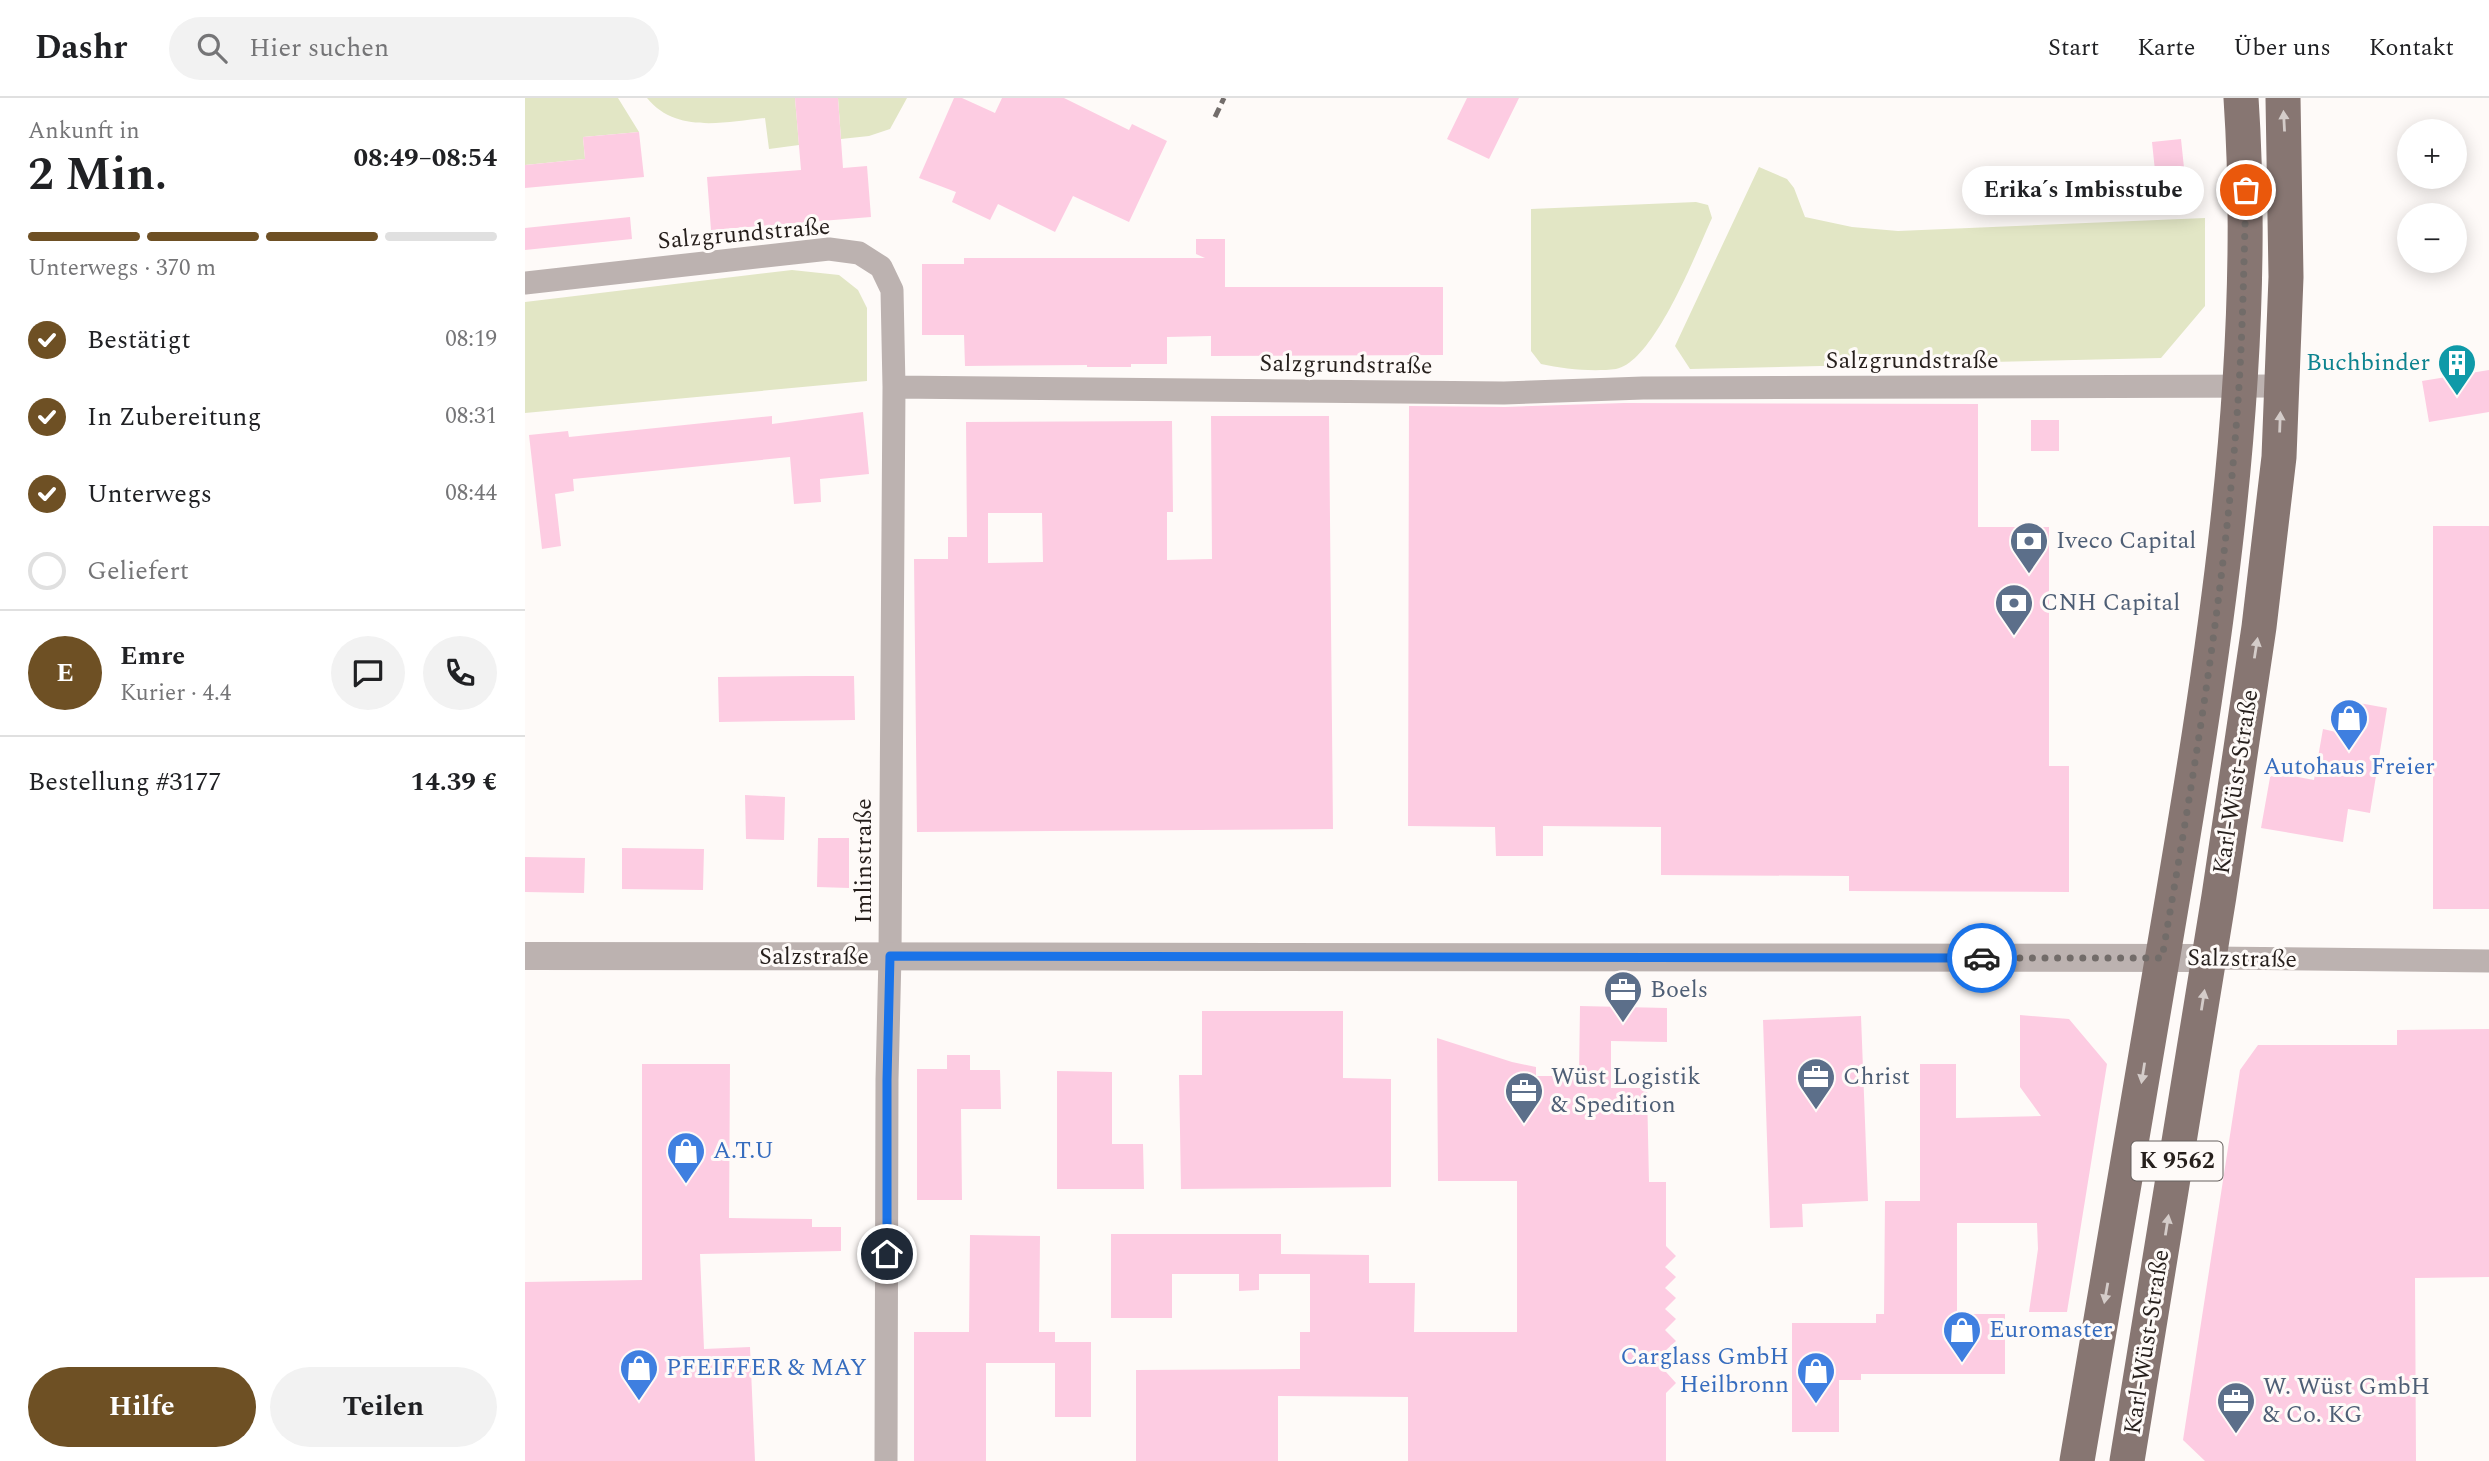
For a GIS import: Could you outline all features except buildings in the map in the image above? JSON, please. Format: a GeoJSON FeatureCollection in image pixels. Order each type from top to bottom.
{"type":"FeatureCollection","features":[{"type":"Feature","properties":{"kind":"main road","name":"Karl-Wüst-Straße"},"geometry":{"type":"LineString","coordinates":[[2077,1461],[2214,634],[2239,386],[2246,190],[2241,98]]}},
{"type":"Feature","properties":{"kind":"main road","name":"Karl-Wüst-Straße"},"geometry":{"type":"LineString","coordinates":[[2127,1461],[2210,958],[2259,627],[2279,457],[2286,277],[2283,98]]}},
{"type":"Feature","properties":{"kind":"street","name":"Salzgrundstraße"},"geometry":{"type":"LineString","coordinates":[[525,283],[829,249],[859,253],[881,267],[892,290],[894,387],[1504,393],[1643,388],[2282,386]]}},
{"type":"Feature","properties":{"kind":"street","name":"Imlinstraße"},"geometry":{"type":"LineString","coordinates":[[886,1461],[894,387]]}},
{"type":"Feature","properties":{"kind":"street","name":"Salzstraße"},"geometry":{"type":"LineString","coordinates":[[525,956],[2210,958],[2489,961]]}},
{"type":"Feature","properties":{"kind":"green space"},"geometry":{"type":"Polygon","coordinates":[[[525,98],[618,98],[639,132],[583,137],[585,159],[525,165],[525,98]]]}},
{"type":"Feature","properties":{"kind":"green space"},"geometry":{"type":"Polygon","coordinates":[[[647,98],[795,98],[799,145],[769,149],[765,118],[718,123],[687,121],[672,117],[647,98]]]}},
{"type":"Feature","properties":{"kind":"green space"},"geometry":{"type":"Polygon","coordinates":[[[838,98],[907,98],[890,129],[869,136],[841,139],[838,98]]]}},
{"type":"Feature","properties":{"kind":"green space"},"geometry":{"type":"Polygon","coordinates":[[[1759,167],[1787,179],[1794,188],[1805,217],[1852,227],[1898,231],[2205,218],[2205,306],[2161,358],[1690,369],[1675,346],[1759,167]]]}},
{"type":"Feature","properties":{"kind":"green space"},"geometry":{"type":"Polygon","coordinates":[[[1696,202],[1708,205],[1712,218],[1685,279],[1645,347],[1630,362],[1616,369],[1578,370],[1541,364],[1531,351],[1531,209],[1696,202]]]}},
{"type":"Feature","properties":{"kind":"green space"},"geometry":{"type":"Polygon","coordinates":[[[792,270],[839,275],[858,290],[867,308],[867,381],[525,413],[525,302],[792,270]]]}},
{"type":"Feature","properties":{"kind":"railway"},"geometry":{"type":"LineString","coordinates":[[1215,117],[1224,98]]}},
{"type":"Feature","properties":{"kind":"way so far"},"geometry":{"type":"LineString","coordinates":[[1982,958],[2162,958],[2214,634],[2228,508],[2239,386],[2246,190]]}},
{"type":"Feature","properties":{"kind":"place","name":"Erika´s Imbisstube"},"geometry":{"type":"Point","coordinates":[2246,190]}},
{"type":"Feature","properties":{"kind":"place","name":"Buchbinder"},"geometry":{"type":"Point","coordinates":[2457,397]}},
{"type":"Feature","properties":{"kind":"place","name":"Iveco Capital"},"geometry":{"type":"Point","coordinates":[2029,575]}},
{"type":"Feature","properties":{"kind":"place","name":"CNH Capital"},"geometry":{"type":"Point","coordinates":[2014,637]}},
{"type":"Feature","properties":{"kind":"place","name":"Autohaus Freier"},"geometry":{"type":"Point","coordinates":[2349,752]}},
{"type":"Feature","properties":{"kind":"place","name":"Boels"},"geometry":{"type":"Point","coordinates":[1623,1024]}},
{"type":"Feature","properties":{"kind":"place","name":"Christ"},"geometry":{"type":"Point","coordinates":[1816,1111]}},
{"type":"Feature","properties":{"kind":"place","name":"Wüst Logistik & Spedition"},"geometry":{"type":"Point","coordinates":[1524,1125]}},
{"type":"Feature","properties":{"kind":"place","name":"A.T.U"},"geometry":{"type":"Point","coordinates":[686,1185]}},
{"type":"Feature","properties":{"kind":"place","name":"Euromaster"},"geometry":{"type":"Point","coordinates":[1962,1364]}},
{"type":"Feature","properties":{"kind":"place","name":"PFEIFFER & MAY"},"geometry":{"type":"Point","coordinates":[639,1402]}},
{"type":"Feature","properties":{"kind":"place","name":"Carglass GmbH Heilbronn"},"geometry":{"type":"Point","coordinates":[1816,1405]}},
{"type":"Feature","properties":{"kind":"place","name":"W. Wüst GmbH & Co. KG"},"geometry":{"type":"Point","coordinates":[2236,1435]}},
{"type":"Feature","properties":{"kind":"route"},"geometry":{"type":"LineString","coordinates":[[887,1254],[890,956],[1982,958]]}}]}
